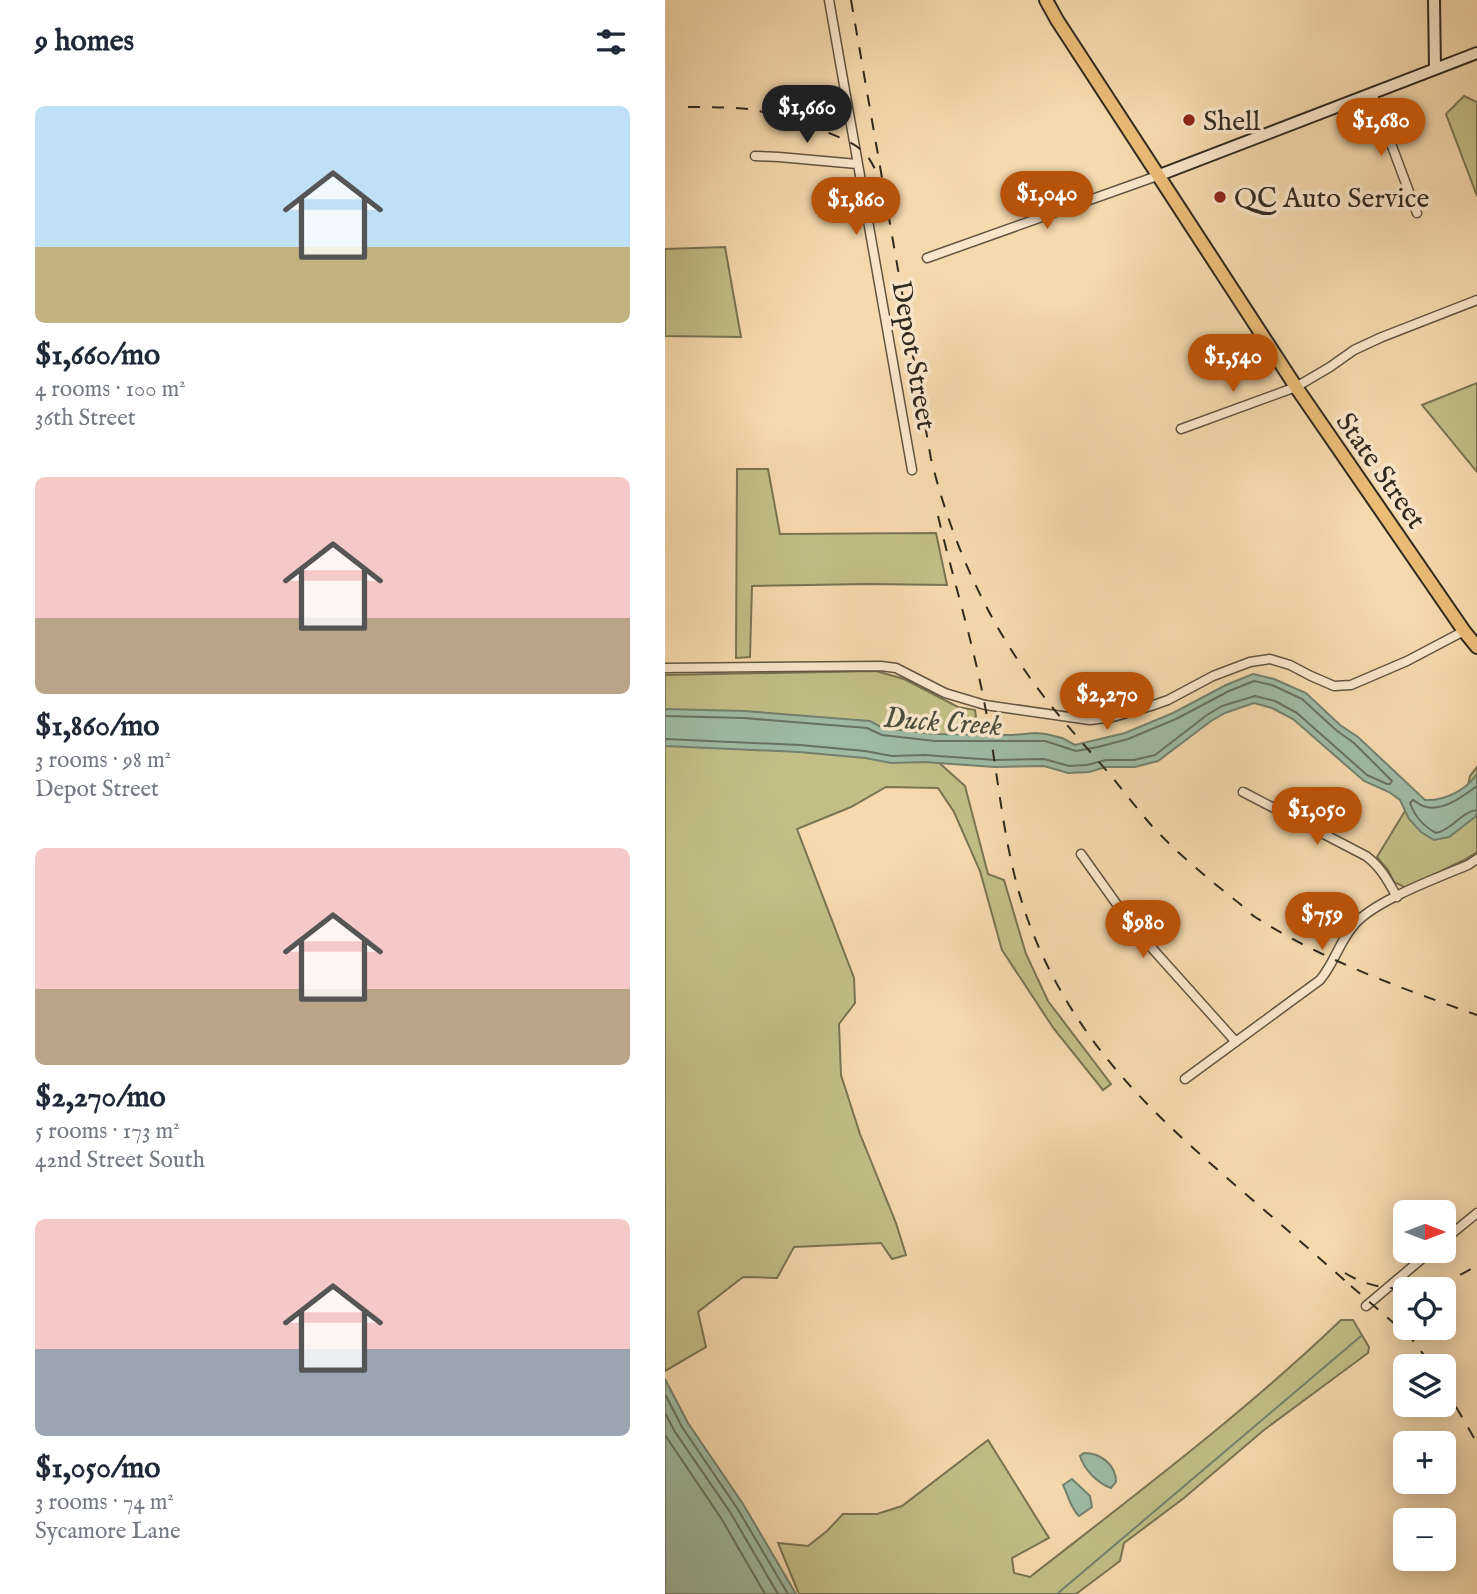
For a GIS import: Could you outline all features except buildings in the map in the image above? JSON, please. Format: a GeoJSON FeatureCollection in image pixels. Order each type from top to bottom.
{"type":"FeatureCollection","features":[{"type":"Feature","properties":{"kind":"main road","name":"State Street"},"geometry":{"type":"LineString","coordinates":[[1046,0],[1157,176],[1296,387],[1477,647]]}},
{"type":"Feature","properties":{"kind":"main road"},"geometry":{"type":"LineString","coordinates":[[1434,0],[1435,69]]}},
{"type":"Feature","properties":{"kind":"main road"},"geometry":{"type":"LineString","coordinates":[[1157,176],[1477,53]]}},
{"type":"Feature","properties":{"kind":"street","name":"Depot Street"},"geometry":{"type":"LineString","coordinates":[[829,0],[912,470]]}},
{"type":"Feature","properties":{"kind":"street"},"geometry":{"type":"LineString","coordinates":[[1372,93],[1417,213]]}},
{"type":"Feature","properties":{"kind":"street"},"geometry":{"type":"LineString","coordinates":[[755,156],[857,164]]}},
{"type":"Feature","properties":{"kind":"street"},"geometry":{"type":"LineString","coordinates":[[927,258],[1157,176]]}},
{"type":"Feature","properties":{"kind":"street"},"geometry":{"type":"LineString","coordinates":[[1181,429],[1296,387],[1354,350],[1477,300]]}},
{"type":"Feature","properties":{"kind":"street"},"geometry":{"type":"LineString","coordinates":[[665,668],[881,666],[896,668],[945,693],[985,705],[1090,720],[1151,706],[1213,676],[1250,662],[1270,659],[1290,665],[1334,686],[1351,685],[1407,661],[1464,631]]}},
{"type":"Feature","properties":{"kind":"street"},"geometry":{"type":"LineString","coordinates":[[1243,792],[1366,856],[1380,869],[1397,897]]}},
{"type":"Feature","properties":{"kind":"street"},"geometry":{"type":"LineString","coordinates":[[1081,854],[1132,927],[1236,1042]]}},
{"type":"Feature","properties":{"kind":"street"},"geometry":{"type":"LineString","coordinates":[[1185,1079],[1319,980],[1332,964],[1344,937],[1363,916],[1477,859]]}},
{"type":"Feature","properties":{"kind":"street"},"geometry":{"type":"LineString","coordinates":[[1456,1230],[1477,1213]]}},
{"type":"Feature","properties":{"kind":"street"},"geometry":{"type":"LineString","coordinates":[[1366,1306],[1415,1264]]}},
{"type":"Feature","properties":{"kind":"shaded area"},"geometry":{"type":"Polygon","coordinates":[[[1464,96],[1477,102],[1477,196],[1446,114],[1464,96]]]}},
{"type":"Feature","properties":{"kind":"shaded area"},"geometry":{"type":"Polygon","coordinates":[[[725,247],[741,337],[665,336],[665,249],[725,247]]]}},
{"type":"Feature","properties":{"kind":"shaded area"},"geometry":{"type":"Polygon","coordinates":[[[1477,383],[1477,472],[1422,405],[1477,383]]]}},
{"type":"Feature","properties":{"kind":"shaded area"},"geometry":{"type":"Polygon","coordinates":[[[737,469],[768,469],[780,534],[936,533],[947,585],[752,586],[750,657],[736,658],[737,469]]]}},
{"type":"Feature","properties":{"kind":"shaded area"},"geometry":{"type":"Polygon","coordinates":[[[876,671],[904,679],[958,707],[975,710],[982,758],[804,752],[936,760],[965,786],[988,874],[1004,880],[1026,954],[1048,1001],[1111,1084],[1103,1090],[1054,1029],[1002,950],[980,871],[954,812],[938,788],[886,787],[851,807],[797,829],[854,978],[855,1003],[839,1024],[841,1075],[860,1134],[906,1255],[892,1259],[881,1243],[794,1247],[777,1278],[743,1277],[698,1312],[706,1347],[665,1371],[665,675],[876,671]]]}},
{"type":"Feature","properties":{"kind":"shaded area"},"geometry":{"type":"Polygon","coordinates":[[[1477,767],[1477,852],[1406,888],[1394,882],[1377,857],[1408,806],[1463,809],[1470,776],[1477,767]]]}},
{"type":"Feature","properties":{"kind":"shaded area"},"geometry":{"type":"Polygon","coordinates":[[[1341,1320],[1353,1320],[1369,1347],[1368,1353],[1264,1430],[1184,1498],[1124,1543],[1120,1561],[1076,1594],[799,1594],[778,1543],[808,1546],[843,1514],[877,1514],[902,1506],[988,1440],[1049,1538],[1012,1558],[1014,1573],[1030,1577],[1228,1420],[1341,1320]]]}},
{"type":"Feature","properties":{"kind":"water"},"geometry":{"type":"Polygon","coordinates":[[[1253,674],[1274,679],[1306,693],[1425,800],[1440,799],[1454,793],[1467,785],[1477,774],[1475,817],[1449,837],[1434,840],[1421,832],[1409,819],[1400,800],[1364,781],[1293,719],[1272,708],[1254,703],[1211,721],[1158,761],[1135,767],[1106,767],[1089,772],[1068,773],[1044,766],[891,763],[799,752],[665,746],[665,709],[744,711],[870,721],[883,728],[936,734],[1035,733],[1062,738],[1075,745],[1125,733],[1253,674]]]}},
{"type":"Feature","properties":{"kind":"water"},"geometry":{"type":"Polygon","coordinates":[[[665,1379],[688,1423],[743,1504],[796,1594],[665,1594],[665,1379]]]}},
{"type":"Feature","properties":{"kind":"water"},"geometry":{"type":"Polygon","coordinates":[[[1084,1453],[1096,1455],[1110,1465],[1116,1482],[1111,1488],[1088,1471],[1080,1456],[1084,1453]]]}},
{"type":"Feature","properties":{"kind":"water"},"geometry":{"type":"Polygon","coordinates":[[[1072,1479],[1090,1496],[1092,1507],[1079,1516],[1063,1485],[1072,1479]]]}},
{"type":"Feature","properties":{"kind":"waterway"},"geometry":{"type":"LineString","coordinates":[[1057,1594],[1361,1336]]}},
{"type":"Feature","properties":{"kind":"railway"},"geometry":{"type":"LineString","coordinates":[[851,0],[931,459],[969,572],[1011,650],[1048,701],[1152,826],[1171,846],[1252,915],[1281,933],[1336,960],[1477,1015]]}},
{"type":"Feature","properties":{"kind":"railway"},"geometry":{"type":"LineString","coordinates":[[688,107],[748,109],[807,125],[852,143],[865,154],[876,171]]}},
{"type":"Feature","properties":{"kind":"railway"},"geometry":{"type":"LineString","coordinates":[[938,516],[980,682],[1015,876],[1030,927],[1055,980],[1106,1058],[1148,1105],[1358,1292]]}},
{"type":"Feature","properties":{"kind":"railway"},"geometry":{"type":"LineString","coordinates":[[1345,1273],[1377,1286],[1412,1288],[1446,1281],[1477,1265]]}},
{"type":"Feature","properties":{"kind":"railway"},"geometry":{"type":"LineString","coordinates":[[1351,1286],[1411,1338],[1423,1354]]}},
{"type":"Feature","properties":{"kind":"railway"},"geometry":{"type":"LineString","coordinates":[[1456,1407],[1477,1443]]}},
{"type":"Feature","properties":{"kind":"place","name":"Shell"},"geometry":{"type":"Point","coordinates":[1189,120]}},
{"type":"Feature","properties":{"kind":"place","name":"QC Auto Service"},"geometry":{"type":"Point","coordinates":[1220,197]}},
{"type":"Feature","properties":{"kind":"water label","name":"Duck Creek"},"geometry":{"type":"Point","coordinates":[943,721]}}]}
